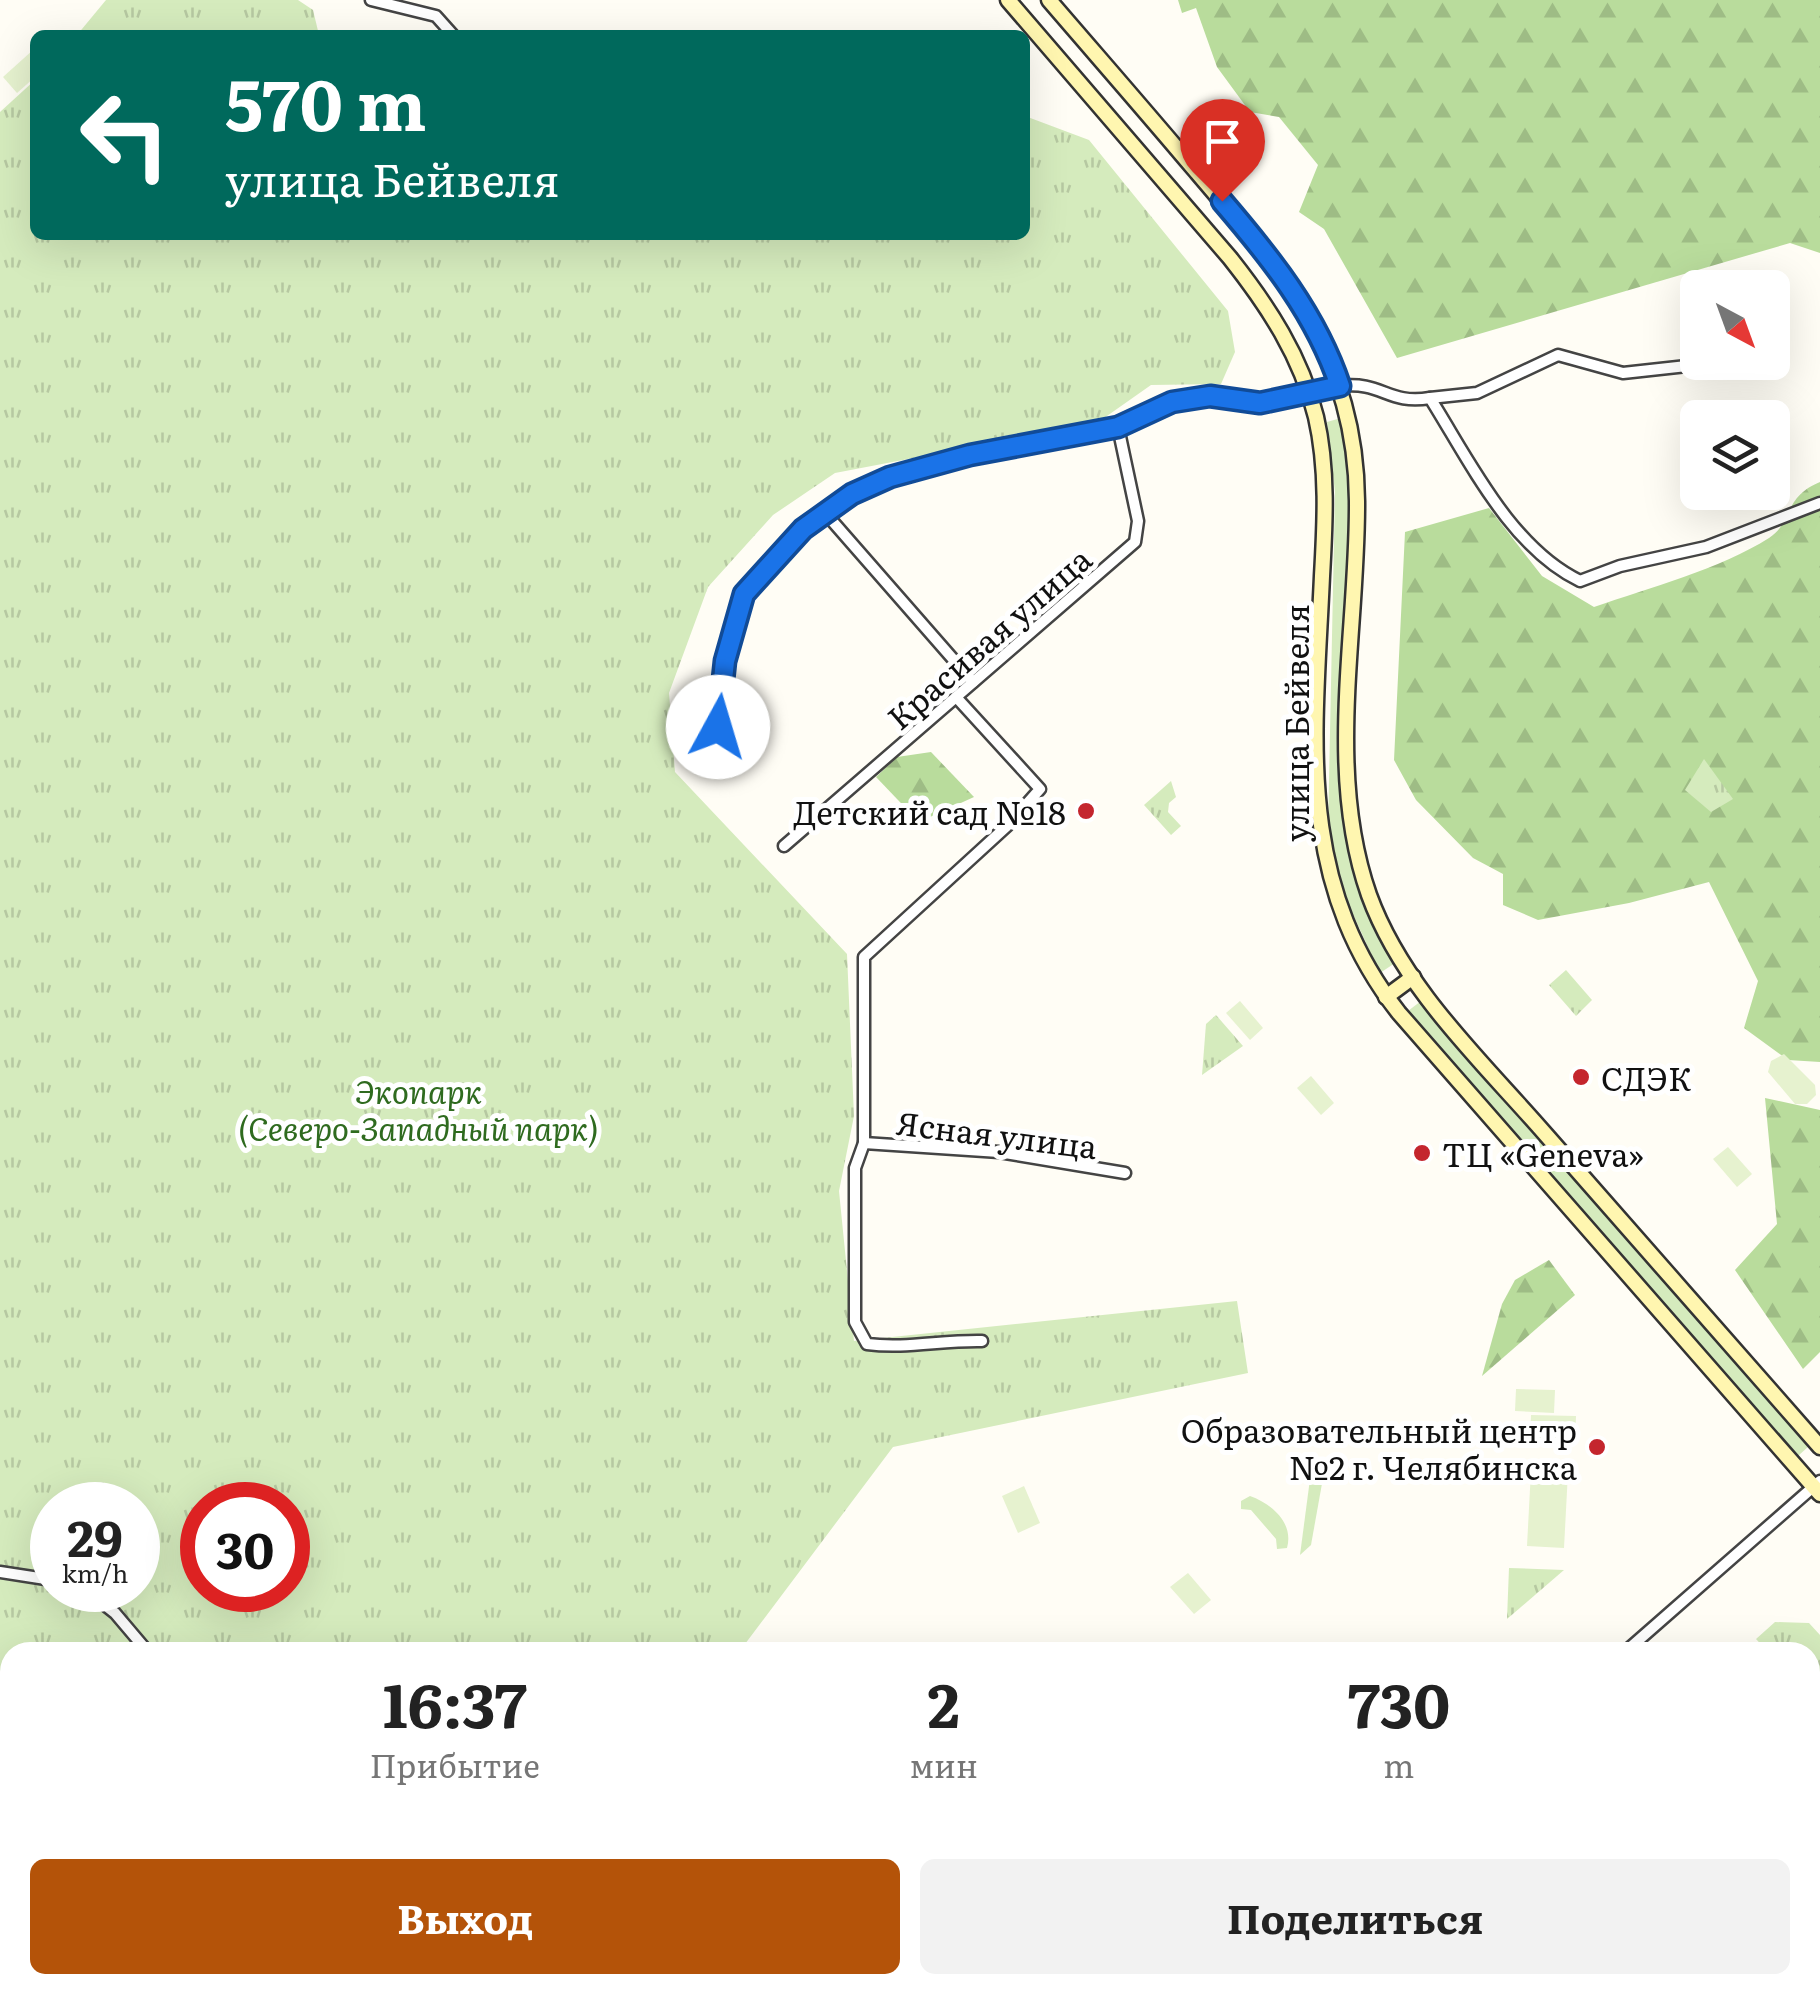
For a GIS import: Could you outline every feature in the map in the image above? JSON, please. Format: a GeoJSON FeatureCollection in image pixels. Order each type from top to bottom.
{"type":"FeatureCollection","features":[{"type":"Feature","properties":{"kind":"main road","name":"улица Бейвеля"},"geometry":{"type":"LineString","coordinates":[[1008,0],[1262,299],[1287,341],[1310,394],[1321,443],[1325,499],[1317,700],[1319,833],[1338,908],[1367,970],[1386,997],[1818,1487]]}},
{"type":"Feature","properties":{"kind":"main road","name":"улица Бейвеля"},"geometry":{"type":"LineString","coordinates":[[1049,0],[1269,258],[1317,329],[1340,386],[1352,433],[1358,499],[1348,756],[1351,818],[1370,895],[1413,977],[1820,1447]]}},
{"type":"Feature","properties":{"kind":"main road"},"geometry":{"type":"LineString","coordinates":[[1310,394],[1340,386]]}},
{"type":"Feature","properties":{"kind":"main road"},"geometry":{"type":"LineString","coordinates":[[1386,997],[1413,977]]}},
{"type":"Feature","properties":{"kind":"street"},"geometry":{"type":"LineString","coordinates":[[370,0],[436,16],[448,30]]}},
{"type":"Feature","properties":{"kind":"street"},"geometry":{"type":"LineString","coordinates":[[1340,386],[1365,383],[1405,402],[1478,393],[1558,355],[1623,373],[1680,367]]}},
{"type":"Feature","properties":{"kind":"street"},"geometry":{"type":"LineString","coordinates":[[718,727],[725,661],[744,594],[803,529],[852,494],[890,477],[970,455],[1118,427],[1172,402],[1210,396],[1260,403],[1310,394]]}},
{"type":"Feature","properties":{"kind":"street"},"geometry":{"type":"LineString","coordinates":[[1430,398],[1507,515],[1530,542],[1580,582],[1620,566],[1706,547],[1820,503]]}},
{"type":"Feature","properties":{"kind":"street","name":"Красивая улица"},"geometry":{"type":"LineString","coordinates":[[784,846],[1134,542],[1138,520],[1118,427]]}},
{"type":"Feature","properties":{"kind":"street"},"geometry":{"type":"LineString","coordinates":[[827,515],[973,682]]}},
{"type":"Feature","properties":{"kind":"street"},"geometry":{"type":"LineString","coordinates":[[956,697],[1040,789],[1007,826],[864,958],[864,1143],[855,1168],[855,1322],[867,1344],[903,1348],[938,1340],[982,1340]]}},
{"type":"Feature","properties":{"kind":"street","name":"Ясная улица"},"geometry":{"type":"LineString","coordinates":[[864,1143],[999,1152],[1125,1172]]}},
{"type":"Feature","properties":{"kind":"street"},"geometry":{"type":"LineString","coordinates":[[1637,1642],[1818,1487]]}},
{"type":"Feature","properties":{"kind":"street"},"geometry":{"type":"LineString","coordinates":[[0,1572],[30,1577]]}},
{"type":"Feature","properties":{"kind":"street"},"geometry":{"type":"LineString","coordinates":[[114,1612],[140,1642]]}},
{"type":"Feature","properties":{"kind":"green space"},"geometry":{"type":"Polygon","coordinates":[[[106,0],[298,0],[313,10],[318,30],[81,30],[106,0]]]}},
{"type":"Feature","properties":{"kind":"green space"},"geometry":{"type":"Polygon","coordinates":[[[1178,0],[1820,0],[1820,253],[1790,243],[1698,270],[1680,270],[1680,275],[1397,358],[1324,229],[1299,212],[1318,165],[1279,117],[1250,112],[1217,67],[1196,8],[1182,13],[1178,0]]]}},
{"type":"Feature","properties":{"kind":"green space"},"geometry":{"type":"Polygon","coordinates":[[[30,53],[30,81],[17,93],[3,77],[30,53]]]}},
{"type":"Feature","properties":{"kind":"green space","name":"Экопарк (Северо-Западный парк)"},"geometry":{"type":"Polygon","coordinates":[[[30,85],[30,240],[1030,240],[1030,118],[1089,140],[1228,311],[1235,352],[1221,384],[1151,385],[1097,423],[835,473],[773,515],[708,587],[669,693],[675,772],[847,954],[854,1116],[839,1191],[854,1341],[1237,1301],[1248,1373],[893,1447],[747,1642],[0,1642],[0,112],[30,85]]]}},
{"type":"Feature","properties":{"kind":"green space"},"geometry":{"type":"Polygon","coordinates":[[[1341,418],[1350,523],[1342,813],[1357,880],[1395,963],[1380,973],[1345,897],[1328,829],[1335,492],[1327,422],[1341,418]]]}},
{"type":"Feature","properties":{"kind":"green space"},"geometry":{"type":"Polygon","coordinates":[[[1820,482],[1820,1062],[1788,1060],[1744,1028],[1758,981],[1709,882],[1629,903],[1538,920],[1503,905],[1503,874],[1473,858],[1416,800],[1394,760],[1405,532],[1489,508],[1542,576],[1594,607],[1684,577],[1750,549],[1777,532],[1794,502],[1820,482]]]}},
{"type":"Feature","properties":{"kind":"green space"},"geometry":{"type":"Polygon","coordinates":[[[931,752],[974,797],[919,822],[876,777],[897,757],[931,752]]]}},
{"type":"Feature","properties":{"kind":"green space"},"geometry":{"type":"Polygon","coordinates":[[[1704,759],[1733,799],[1711,812],[1685,790],[1704,759]]]}},
{"type":"Feature","properties":{"kind":"green space"},"geometry":{"type":"Polygon","coordinates":[[[1171,781],[1176,797],[1169,803],[1168,812],[1181,826],[1171,835],[1144,805],[1171,781]]]}},
{"type":"Feature","properties":{"kind":"green space"},"geometry":{"type":"Polygon","coordinates":[[[1566,970],[1592,1000],[1576,1016],[1549,985],[1566,970]]]}},
{"type":"Feature","properties":{"kind":"green space"},"geometry":{"type":"Polygon","coordinates":[[[1240,1001],[1263,1028],[1250,1040],[1226,1013],[1240,1001]]]}},
{"type":"Feature","properties":{"kind":"green space"},"geometry":{"type":"Polygon","coordinates":[[[1421,1001],[1809,1446],[1798,1456],[1408,1011],[1421,1001]]]}},
{"type":"Feature","properties":{"kind":"green space"},"geometry":{"type":"Polygon","coordinates":[[[1216,1015],[1243,1046],[1202,1075],[1206,1024],[1216,1015]]]}},
{"type":"Feature","properties":{"kind":"green space"},"geometry":{"type":"Polygon","coordinates":[[[1784,1054],[1815,1085],[1816,1095],[1807,1104],[1795,1104],[1768,1072],[1771,1061],[1784,1054]]]}},
{"type":"Feature","properties":{"kind":"green space"},"geometry":{"type":"Polygon","coordinates":[[[1311,1076],[1334,1103],[1321,1115],[1297,1088],[1311,1076]]]}},
{"type":"Feature","properties":{"kind":"green space"},"geometry":{"type":"Polygon","coordinates":[[[1765,1098],[1820,1110],[1820,1352],[1803,1369],[1735,1270],[1777,1224],[1765,1098]]]}},
{"type":"Feature","properties":{"kind":"green space"},"geometry":{"type":"Polygon","coordinates":[[[1728,1147],[1752,1174],[1737,1187],[1713,1159],[1728,1147]]]}},
{"type":"Feature","properties":{"kind":"green space"},"geometry":{"type":"Polygon","coordinates":[[[1549,1260],[1575,1295],[1482,1376],[1502,1304],[1515,1280],[1549,1260]]]}},
{"type":"Feature","properties":{"kind":"green space"},"geometry":{"type":"Polygon","coordinates":[[[1516,1389],[1555,1390],[1554,1413],[1515,1411],[1516,1389]]]}},
{"type":"Feature","properties":{"kind":"green space"},"geometry":{"type":"Polygon","coordinates":[[[1531,1415],[1576,1416],[1575,1442],[1530,1441],[1531,1415]]]}},
{"type":"Feature","properties":{"kind":"green space"},"geometry":{"type":"Polygon","coordinates":[[[1531,1470],[1568,1472],[1564,1548],[1527,1546],[1531,1470]]]}},
{"type":"Feature","properties":{"kind":"green space"},"geometry":{"type":"Polygon","coordinates":[[[1318,1471],[1323,1478],[1311,1545],[1300,1555],[1310,1479],[1318,1471]]]}},
{"type":"Feature","properties":{"kind":"green space"},"geometry":{"type":"Polygon","coordinates":[[[1024,1486],[1040,1523],[1018,1533],[1002,1496],[1024,1486]]]}},
{"type":"Feature","properties":{"kind":"green space"},"geometry":{"type":"Polygon","coordinates":[[[1250,1496],[1266,1504],[1284,1523],[1287,1548],[1277,1549],[1276,1539],[1251,1510],[1241,1509],[1241,1501],[1250,1496]]]}},
{"type":"Feature","properties":{"kind":"green space"},"geometry":{"type":"Polygon","coordinates":[[[1509,1568],[1564,1570],[1507,1619],[1509,1568]]]}},
{"type":"Feature","properties":{"kind":"green space"},"geometry":{"type":"Polygon","coordinates":[[[1188,1573],[1211,1600],[1194,1614],[1170,1587],[1188,1573]]]}},
{"type":"Feature","properties":{"kind":"green space"},"geometry":{"type":"Polygon","coordinates":[[[1775,1622],[1809,1623],[1820,1635],[1820,1642],[1756,1639],[1775,1622]]]}},
{"type":"Feature","properties":{"kind":"place","name":"Детский сaд №18"},"geometry":{"type":"Point","coordinates":[1086,811]}},
{"type":"Feature","properties":{"kind":"place","name":"СДЭК"},"geometry":{"type":"Point","coordinates":[1581,1077]}},
{"type":"Feature","properties":{"kind":"place","name":"ТЦ «Geneva»"},"geometry":{"type":"Point","coordinates":[1422,1153]}},
{"type":"Feature","properties":{"kind":"place","name":"Образовательный центр №2 г. Челябинска"},"geometry":{"type":"Point","coordinates":[1597,1447]}},
{"type":"Feature","properties":{"kind":"route"},"geometry":{"type":"LineString","coordinates":[[718,727],[725,661],[744,594],[803,529],[868,485],[970,455],[1118,427],[1172,402],[1210,396],[1260,403],[1340,386],[1317,329],[1299,299],[1222,201]]}}]}
